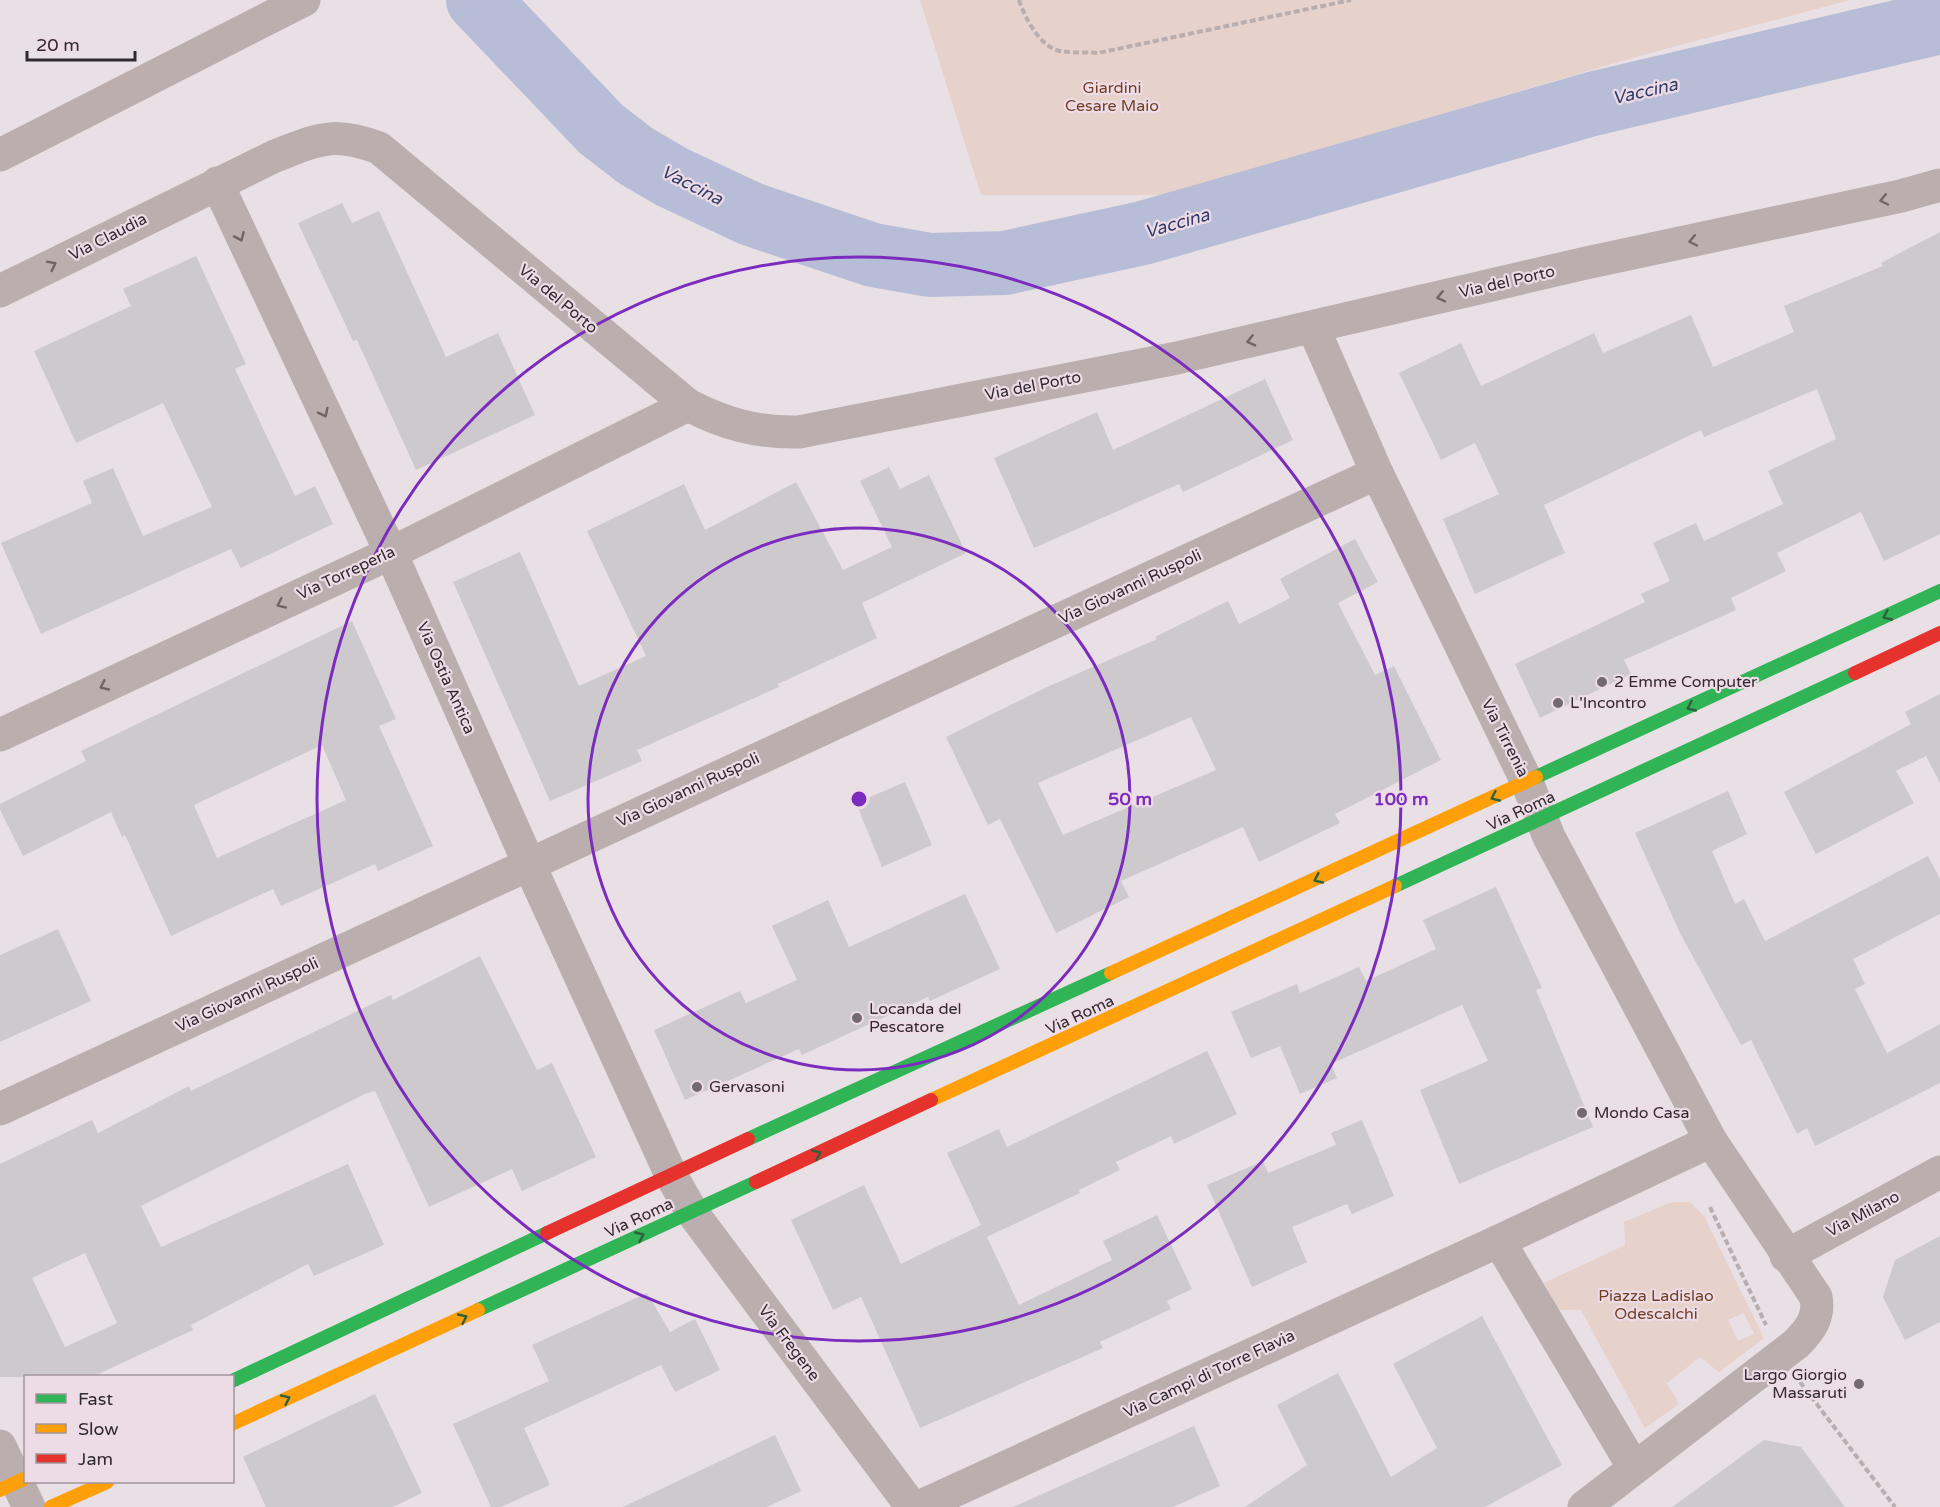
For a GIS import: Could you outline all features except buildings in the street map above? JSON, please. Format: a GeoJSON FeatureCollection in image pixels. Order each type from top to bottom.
{"type":"FeatureCollection","features":[{"type":"Feature","properties":{"kind":"street"},"geometry":{"type":"LineString","coordinates":[[5,156],[253,24],[304,0]]}},
{"type":"Feature","properties":{"kind":"street","name":"Via del Porto"},"geometry":{"type":"LineString","coordinates":[[217,183],[317,140],[333,137],[353,139],[379,148],[688,405],[739,428],[767,433],[799,432],[1177,358],[1586,263],[1901,196],[1940,185]]}},
{"type":"Feature","properties":{"kind":"street","name":"Via Claudia"},"geometry":{"type":"LineString","coordinates":[[0,291],[217,183]]}},
{"type":"Feature","properties":{"kind":"street","name":"Via Ostia Antica"},"geometry":{"type":"LineString","coordinates":[[217,183],[391,553],[529,864],[671,1175]]}},
{"type":"Feature","properties":{"kind":"street","name":"Via Tirrenia"},"geometry":{"type":"LineString","coordinates":[[1313,327],[1377,472],[1527,782],[1540,820],[1711,1141]]}},
{"type":"Feature","properties":{"kind":"street","name":"Via Torreperla"},"geometry":{"type":"LineString","coordinates":[[0,735],[391,553],[688,405]]}},
{"type":"Feature","properties":{"kind":"street","name":"Via Giovanni Ruspoli"},"geometry":{"type":"LineString","coordinates":[[0,1109],[1377,472]]}},
{"type":"Feature","properties":{"kind":"street","name":"Via Roma"},"geometry":{"type":"LineString","coordinates":[[234,1380],[671,1175],[1940,591]]}},
{"type":"Feature","properties":{"kind":"street","name":"Via Roma"},"geometry":{"type":"LineString","coordinates":[[234,1423],[1940,633]]}},
{"type":"Feature","properties":{"kind":"street"},"geometry":{"type":"LineString","coordinates":[[1584,1507],[1787,1352],[1811,1327],[1818,1307],[1816,1297],[1786,1256],[1711,1141],[1499,1241],[1634,1468]]}},
{"type":"Feature","properties":{"kind":"street","name":"Via Milano"},"geometry":{"type":"LineString","coordinates":[[1786,1256],[1940,1172]]}},
{"type":"Feature","properties":{"kind":"street","name":"Via Fregene"},"geometry":{"type":"LineString","coordinates":[[671,1175],[692,1212],[912,1507]]}},
{"type":"Feature","properties":{"kind":"street","name":"Via Campi di Torre Flavia"},"geometry":{"type":"LineString","coordinates":[[919,1507],[1499,1241]]}},
{"type":"Feature","properties":{"kind":"street"},"geometry":{"type":"LineString","coordinates":[[0,1446],[18,1489]]}},
{"type":"Feature","properties":{"kind":"street"},"geometry":{"type":"LineString","coordinates":[[51,1507],[105,1483]]}},
{"type":"Feature","properties":{"kind":"path"},"geometry":{"type":"LineString","coordinates":[[1019,0],[1032,27],[1058,51],[1098,53],[1351,0]]}},
{"type":"Feature","properties":{"kind":"green space","name":"Giardini Cesare Maio"},"geometry":{"type":"Polygon","coordinates":[[[920,0],[1850,0],[1643,55],[1163,195],[981,195],[920,0]]]}},
{"type":"Feature","properties":{"kind":"green space","name":"Piazza Ladislao Odescalchi"},"geometry":{"type":"Polygon","coordinates":[[[1672,1202],[1690,1202],[1704,1216],[1764,1338],[1719,1372],[1700,1357],[1667,1383],[1679,1404],[1645,1428],[1581,1310],[1558,1310],[1544,1283],[1625,1245],[1624,1222],[1672,1202]],[[1744,1313],[1728,1320],[1738,1341],[1754,1334],[1744,1313]]]}},
{"type":"Feature","properties":{"kind":"waterway","name":"Vaccina"},"geometry":{"type":"LineString","coordinates":[[478,0],[601,129],[636,156],[672,177],[751,214],[873,255],[930,265],[1005,263],[1143,233],[1592,104],[1940,22]]}},
{"type":"Feature","properties":{"kind":"traffic: fast"},"geometry":{"type":"LineString","coordinates":[[1536,777],[1940,591]]}},
{"type":"Feature","properties":{"kind":"traffic: fast"},"geometry":{"type":"LineString","coordinates":[[1395,886],[1855,673]]}},
{"type":"Feature","properties":{"kind":"traffic: fast"},"geometry":{"type":"LineString","coordinates":[[748,1139],[1111,973]]}},
{"type":"Feature","properties":{"kind":"traffic: fast"},"geometry":{"type":"LineString","coordinates":[[478,1310],[756,1182]]}},
{"type":"Feature","properties":{"kind":"traffic: fast"},"geometry":{"type":"LineString","coordinates":[[234,1380],[547,1233]]}},
{"type":"Feature","properties":{"kind":"traffic: slow"},"geometry":{"type":"LineString","coordinates":[[1111,973],[1536,777]]}},
{"type":"Feature","properties":{"kind":"traffic: slow"},"geometry":{"type":"LineString","coordinates":[[931,1100],[1395,886]]}},
{"type":"Feature","properties":{"kind":"traffic: slow"},"geometry":{"type":"LineString","coordinates":[[234,1423],[478,1310]]}},
{"type":"Feature","properties":{"kind":"traffic: slow"},"geometry":{"type":"LineString","coordinates":[[0,1490],[24,1479]]}},
{"type":"Feature","properties":{"kind":"traffic: slow"},"geometry":{"type":"LineString","coordinates":[[51,1507],[105,1483]]}},
{"type":"Feature","properties":{"kind":"traffic: jam"},"geometry":{"type":"LineString","coordinates":[[1855,673],[1940,633]]}},
{"type":"Feature","properties":{"kind":"traffic: jam"},"geometry":{"type":"LineString","coordinates":[[756,1182],[931,1100]]}},
{"type":"Feature","properties":{"kind":"traffic: jam"},"geometry":{"type":"LineString","coordinates":[[547,1233],[748,1139]]}},
{"type":"Feature","properties":{"kind":"place","name":"2 Emme Computer"},"geometry":{"type":"Point","coordinates":[1602,682]}},
{"type":"Feature","properties":{"kind":"place","name":"L'Incontro"},"geometry":{"type":"Point","coordinates":[1558,703]}},
{"type":"Feature","properties":{"kind":"place","name":"Locanda del Pescatore"},"geometry":{"type":"Point","coordinates":[857,1018]}},
{"type":"Feature","properties":{"kind":"place","name":"Gervasoni"},"geometry":{"type":"Point","coordinates":[697,1087]}},
{"type":"Feature","properties":{"kind":"place","name":"Mondo Casa"},"geometry":{"type":"Point","coordinates":[1582,1113]}},
{"type":"Feature","properties":{"kind":"place","name":"Largo Giorgio Massaruti"},"geometry":{"type":"Point","coordinates":[1859,1384]}}]}
